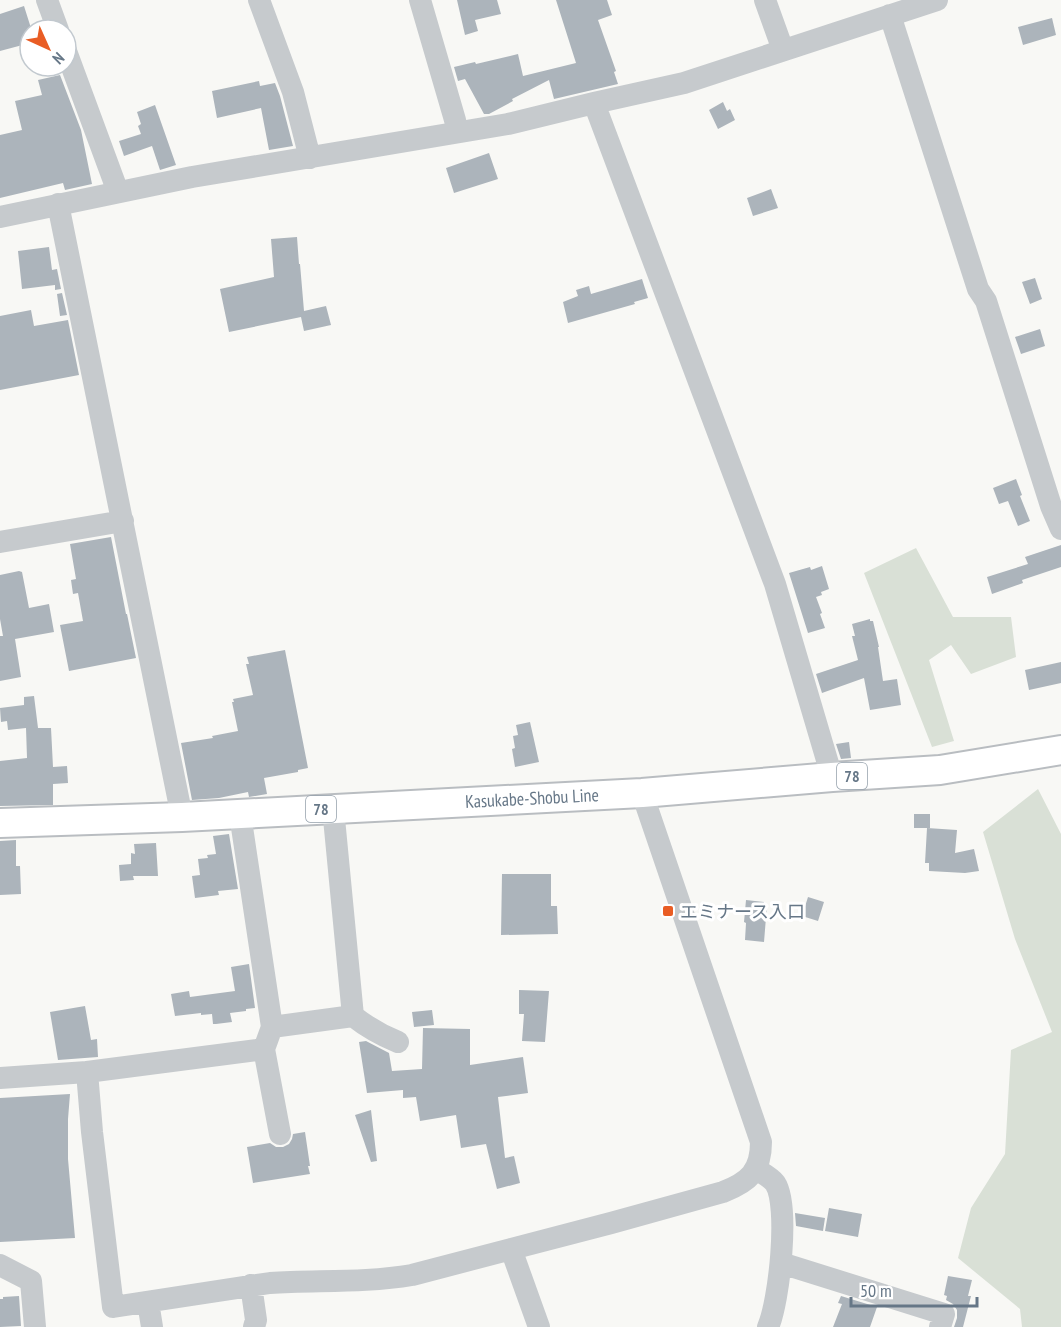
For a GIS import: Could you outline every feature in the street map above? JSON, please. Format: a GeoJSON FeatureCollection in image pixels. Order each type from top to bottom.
{"type":"FeatureCollection","features":[{"type":"Feature","properties":{"kind":"main road","name":"Kasukabe-Shobu Line"},"geometry":{"type":"LineString","coordinates":[[0,823],[182,817],[642,793],[940,770],[1061,750]]}},
{"type":"Feature","properties":{"kind":"street"},"geometry":{"type":"LineString","coordinates":[[47,0],[54,18]]}},
{"type":"Feature","properties":{"kind":"street"},"geometry":{"type":"LineString","coordinates":[[259,0],[293,92],[310,158]]}},
{"type":"Feature","properties":{"kind":"street"},"geometry":{"type":"LineString","coordinates":[[420,0],[457,132]]}},
{"type":"Feature","properties":{"kind":"street"},"geometry":{"type":"LineString","coordinates":[[765,0],[783,51]]}},
{"type":"Feature","properties":{"kind":"street"},"geometry":{"type":"LineString","coordinates":[[0,217],[192,177],[508,124],[684,83],[937,0]]}},
{"type":"Feature","properties":{"kind":"street"},"geometry":{"type":"LineString","coordinates":[[890,15],[978,289],[986,301],[1051,506],[1061,529]]}},
{"type":"Feature","properties":{"kind":"street"},"geometry":{"type":"LineString","coordinates":[[76,78],[118,192]]}},
{"type":"Feature","properties":{"kind":"street"},"geometry":{"type":"LineString","coordinates":[[594,103],[775,584],[832,777]]}},
{"type":"Feature","properties":{"kind":"street"},"geometry":{"type":"LineString","coordinates":[[58,204],[182,817]]}},
{"type":"Feature","properties":{"kind":"street"},"geometry":{"type":"LineString","coordinates":[[0,542],[123,521]]}},
{"type":"Feature","properties":{"kind":"street"},"geometry":{"type":"LineString","coordinates":[[87,1072],[113,1307],[251,1286],[290,1282],[359,1281],[412,1275],[623,1220],[738,1186],[756,1169],[761,1156],[760,1142],[642,793]]}},
{"type":"Feature","properties":{"kind":"street"},"geometry":{"type":"LineString","coordinates":[[333,808],[353,1016]]}},
{"type":"Feature","properties":{"kind":"street"},"geometry":{"type":"LineString","coordinates":[[240,814],[272,1027],[264,1049],[280,1134]]}},
{"type":"Feature","properties":{"kind":"street"},"geometry":{"type":"LineString","coordinates":[[272,1027],[353,1016],[380,1035],[398,1042]]}},
{"type":"Feature","properties":{"kind":"street"},"geometry":{"type":"LineString","coordinates":[[0,1078],[87,1072],[264,1049]]}},
{"type":"Feature","properties":{"kind":"street"},"geometry":{"type":"LineString","coordinates":[[756,1169],[775,1184],[780,1199],[781,1263],[772,1317],[768,1327]]}},
{"type":"Feature","properties":{"kind":"street"},"geometry":{"type":"LineString","coordinates":[[511,1249],[539,1327]]}},
{"type":"Feature","properties":{"kind":"street"},"geometry":{"type":"LineString","coordinates":[[781,1263],[944,1314],[940,1327]]}},
{"type":"Feature","properties":{"kind":"street"},"geometry":{"type":"LineString","coordinates":[[0,1265],[31,1281],[35,1327]]}},
{"type":"Feature","properties":{"kind":"street"},"geometry":{"type":"LineString","coordinates":[[251,1286],[256,1320],[254,1327]]}},
{"type":"Feature","properties":{"kind":"street"},"geometry":{"type":"LineString","coordinates":[[148,1302],[152,1327]]}},
{"type":"Feature","properties":{"kind":"shaded area"},"geometry":{"type":"Polygon","coordinates":[[[916,548],[953,617],[1011,617],[1016,657],[971,674],[951,645],[929,660],[954,741],[932,747],[864,573],[916,548]]]}},
{"type":"Feature","properties":{"kind":"shaded area"},"geometry":{"type":"Polygon","coordinates":[[[1038,789],[1061,834],[1061,1327],[1022,1327],[1020,1309],[958,1258],[971,1208],[1005,1154],[1011,1050],[1052,1032],[1015,939],[983,832],[1038,789]]]}},
{"type":"Feature","properties":{"kind":"building"},"geometry":{"type":"Polygon","coordinates":[[[457,0],[497,0],[501,14],[475,20],[478,31],[465,35],[457,0]]]}},
{"type":"Feature","properties":{"kind":"building"},"geometry":{"type":"Polygon","coordinates":[[[556,0],[607,0],[612,15],[598,20],[616,71],[614,72],[618,84],[554,99],[549,80],[489,114],[484,114],[465,79],[458,81],[454,67],[518,54],[523,76],[576,63],[556,0]]]}},
{"type":"Feature","properties":{"kind":"building"},"geometry":{"type":"Polygon","coordinates":[[[24,6],[28,18],[18,18],[18,46],[0,51],[0,14],[24,6]]]}},
{"type":"Feature","properties":{"kind":"building"},"geometry":{"type":"Polygon","coordinates":[[[1052,18],[1056,35],[1023,45],[1018,27],[1052,18]]]}},
{"type":"Feature","properties":{"kind":"building"},"geometry":{"type":"Polygon","coordinates":[[[61,78],[81,130],[92,184],[65,190],[63,183],[0,198],[0,135],[22,130],[15,101],[42,95],[38,80],[61,78]]]}},
{"type":"Feature","properties":{"kind":"building"},"geometry":{"type":"Polygon","coordinates":[[[259,81],[260,86],[275,83],[293,146],[269,150],[261,108],[217,118],[212,91],[259,81]]]}},
{"type":"Feature","properties":{"kind":"building"},"geometry":{"type":"Polygon","coordinates":[[[723,102],[727,111],[730,109],[735,120],[718,129],[709,110],[723,102]]]}},
{"type":"Feature","properties":{"kind":"building"},"geometry":{"type":"Polygon","coordinates":[[[155,105],[176,165],[160,170],[152,146],[124,156],[119,141],[141,134],[137,112],[155,105]]]}},
{"type":"Feature","properties":{"kind":"building"},"geometry":{"type":"Polygon","coordinates":[[[489,153],[498,179],[454,193],[446,168],[489,153]]]}},
{"type":"Feature","properties":{"kind":"building"},"geometry":{"type":"Polygon","coordinates":[[[771,189],[778,208],[753,216],[747,198],[771,189]]]}},
{"type":"Feature","properties":{"kind":"building"},"geometry":{"type":"Polygon","coordinates":[[[297,237],[304,311],[326,306],[331,325],[304,331],[301,317],[229,332],[220,289],[274,277],[271,239],[297,237]]]}},
{"type":"Feature","properties":{"kind":"building"},"geometry":{"type":"Polygon","coordinates":[[[49,247],[52,270],[57,269],[61,289],[55,290],[55,285],[22,289],[18,251],[49,247]]]}},
{"type":"Feature","properties":{"kind":"building"},"geometry":{"type":"Polygon","coordinates":[[[1035,278],[1042,299],[1030,304],[1022,282],[1035,278]]]}},
{"type":"Feature","properties":{"kind":"building"},"geometry":{"type":"Polygon","coordinates":[[[642,279],[648,298],[634,302],[635,304],[568,323],[563,302],[578,296],[576,290],[589,286],[591,294],[642,279]]]}},
{"type":"Feature","properties":{"kind":"building"},"geometry":{"type":"Polygon","coordinates":[[[62,293],[67,315],[60,316],[57,294],[62,293]]]}},
{"type":"Feature","properties":{"kind":"building"},"geometry":{"type":"Polygon","coordinates":[[[31,310],[34,326],[68,320],[79,375],[0,390],[0,316],[31,310]]]}},
{"type":"Feature","properties":{"kind":"building"},"geometry":{"type":"Polygon","coordinates":[[[1040,329],[1045,346],[1021,354],[1015,337],[1040,329]]]}},
{"type":"Feature","properties":{"kind":"building"},"geometry":{"type":"Polygon","coordinates":[[[1016,479],[1030,521],[1018,526],[1008,501],[999,504],[993,488],[1016,479]]]}},
{"type":"Feature","properties":{"kind":"building"},"geometry":{"type":"Polygon","coordinates":[[[111,537],[136,658],[69,671],[60,625],[83,621],[78,593],[73,594],[71,580],[76,579],[70,544],[111,537]]]}},
{"type":"Feature","properties":{"kind":"building"},"geometry":{"type":"Polygon","coordinates":[[[1061,545],[1061,567],[1022,580],[1023,583],[992,594],[987,577],[1028,564],[1025,557],[1061,545]]]}},
{"type":"Feature","properties":{"kind":"building"},"geometry":{"type":"Polygon","coordinates":[[[822,566],[829,589],[816,597],[825,628],[808,633],[789,573],[822,566]]]}},
{"type":"Feature","properties":{"kind":"building"},"geometry":{"type":"Polygon","coordinates":[[[22,572],[29,608],[49,604],[54,632],[15,639],[21,677],[0,681],[0,636],[3,636],[0,619],[0,575],[22,572]]]}},
{"type":"Feature","properties":{"kind":"building"},"geometry":{"type":"Polygon","coordinates":[[[870,619],[873,621],[879,647],[883,681],[897,679],[901,705],[870,710],[864,678],[822,693],[816,674],[858,660],[852,636],[855,636],[852,624],[870,619]]]}},
{"type":"Feature","properties":{"kind":"building"},"geometry":{"type":"Polygon","coordinates":[[[285,650],[308,768],[264,778],[267,794],[249,797],[248,792],[219,798],[192,800],[181,743],[238,731],[233,699],[253,695],[246,664],[249,664],[247,657],[285,650]]]}},
{"type":"Feature","properties":{"kind":"building"},"geometry":{"type":"Polygon","coordinates":[[[1061,662],[1061,683],[1029,690],[1025,670],[1061,662]]]}},
{"type":"Feature","properties":{"kind":"building"},"geometry":{"type":"Polygon","coordinates":[[[34,696],[38,728],[51,728],[53,767],[67,766],[68,783],[53,784],[53,805],[0,806],[0,761],[27,758],[26,728],[8,730],[7,721],[1,722],[0,708],[24,705],[24,697],[34,696]]]}},
{"type":"Feature","properties":{"kind":"building"},"geometry":{"type":"Polygon","coordinates":[[[530,722],[539,762],[515,767],[512,749],[515,748],[513,736],[518,735],[516,725],[530,722]]]}},
{"type":"Feature","properties":{"kind":"building"},"geometry":{"type":"Polygon","coordinates":[[[849,742],[851,758],[841,759],[836,744],[849,742]]]}},
{"type":"Feature","properties":{"kind":"building"},"geometry":{"type":"Polygon","coordinates":[[[914,814],[930,814],[930,828],[914,828],[914,814]]]}},
{"type":"Feature","properties":{"kind":"building"},"geometry":{"type":"Polygon","coordinates":[[[927,828],[957,830],[955,853],[974,849],[979,871],[965,873],[929,871],[929,863],[925,863],[927,828]]]}},
{"type":"Feature","properties":{"kind":"building"},"geometry":{"type":"Polygon","coordinates":[[[229,834],[238,889],[218,891],[219,895],[195,898],[192,876],[200,875],[198,859],[216,854],[213,836],[229,834]]]}},
{"type":"Feature","properties":{"kind":"building"},"geometry":{"type":"Polygon","coordinates":[[[16,840],[16,866],[20,866],[21,894],[0,895],[0,841],[16,840]]]}},
{"type":"Feature","properties":{"kind":"building"},"geometry":{"type":"Polygon","coordinates":[[[156,843],[158,876],[133,876],[134,880],[120,881],[119,865],[131,864],[131,853],[135,854],[134,844],[156,843]]]}},
{"type":"Feature","properties":{"kind":"building"},"geometry":{"type":"Polygon","coordinates":[[[502,874],[551,874],[551,906],[557,906],[558,934],[501,935],[502,874]]]}},
{"type":"Feature","properties":{"kind":"building"},"geometry":{"type":"Polygon","coordinates":[[[808,897],[824,902],[818,921],[802,916],[808,897]]]}},
{"type":"Feature","properties":{"kind":"building"},"geometry":{"type":"Polygon","coordinates":[[[746,900],[764,902],[767,905],[764,942],[745,940],[746,900]]]}},
{"type":"Feature","properties":{"kind":"building"},"geometry":{"type":"Polygon","coordinates":[[[249,964],[255,1008],[230,1013],[232,1022],[216,1024],[213,1024],[212,1014],[175,1016],[171,994],[189,991],[190,997],[235,991],[231,967],[249,964]]]}},
{"type":"Feature","properties":{"kind":"building"},"geometry":{"type":"Polygon","coordinates":[[[519,990],[549,991],[545,1042],[522,1041],[524,1014],[519,1014],[519,990]]]}},
{"type":"Feature","properties":{"kind":"building"},"geometry":{"type":"Polygon","coordinates":[[[85,1006],[91,1040],[97,1039],[98,1057],[58,1060],[50,1012],[85,1006]]]}},
{"type":"Feature","properties":{"kind":"building"},"geometry":{"type":"Polygon","coordinates":[[[432,1010],[434,1025],[414,1027],[412,1012],[432,1010]]]}},
{"type":"Feature","properties":{"kind":"building"},"geometry":{"type":"Polygon","coordinates":[[[423,1028],[470,1029],[470,1065],[523,1057],[528,1093],[498,1097],[505,1158],[514,1156],[520,1183],[497,1189],[486,1144],[461,1148],[456,1115],[420,1121],[416,1097],[403,1098],[403,1090],[367,1093],[359,1042],[366,1041],[389,1053],[392,1071],[422,1069],[423,1028]]]}},
{"type":"Feature","properties":{"kind":"building"},"geometry":{"type":"Polygon","coordinates":[[[70,1094],[68,1159],[75,1238],[0,1242],[0,1098],[70,1094]]]}},
{"type":"Feature","properties":{"kind":"building"},"geometry":{"type":"Polygon","coordinates":[[[371,1110],[377,1161],[371,1162],[355,1115],[371,1110]]]}},
{"type":"Feature","properties":{"kind":"building"},"geometry":{"type":"Polygon","coordinates":[[[305,1132],[310,1174],[253,1183],[247,1147],[270,1143],[276,1147],[283,1147],[289,1144],[293,1134],[305,1132]]]}},
{"type":"Feature","properties":{"kind":"building"},"geometry":{"type":"Polygon","coordinates":[[[829,1208],[862,1214],[858,1237],[825,1231],[829,1208]]]}},
{"type":"Feature","properties":{"kind":"building"},"geometry":{"type":"Polygon","coordinates":[[[795,1213],[825,1218],[823,1231],[796,1226],[795,1213]]]}},
{"type":"Feature","properties":{"kind":"building"},"geometry":{"type":"Polygon","coordinates":[[[948,1276],[972,1280],[968,1296],[971,1296],[963,1327],[954,1327],[957,1310],[944,1295],[948,1276]]]}},
{"type":"Feature","properties":{"kind":"building"},"geometry":{"type":"Polygon","coordinates":[[[19,1296],[21,1326],[0,1327],[0,1299],[19,1296]]]}},
{"type":"Feature","properties":{"kind":"building"},"geometry":{"type":"Polygon","coordinates":[[[841,1296],[877,1307],[870,1327],[833,1327],[842,1304],[838,1303],[841,1296]]]}},
{"type":"Feature","properties":{"kind":"place","name":"エミナース入口"},"geometry":{"type":"Point","coordinates":[668,911]}}]}
